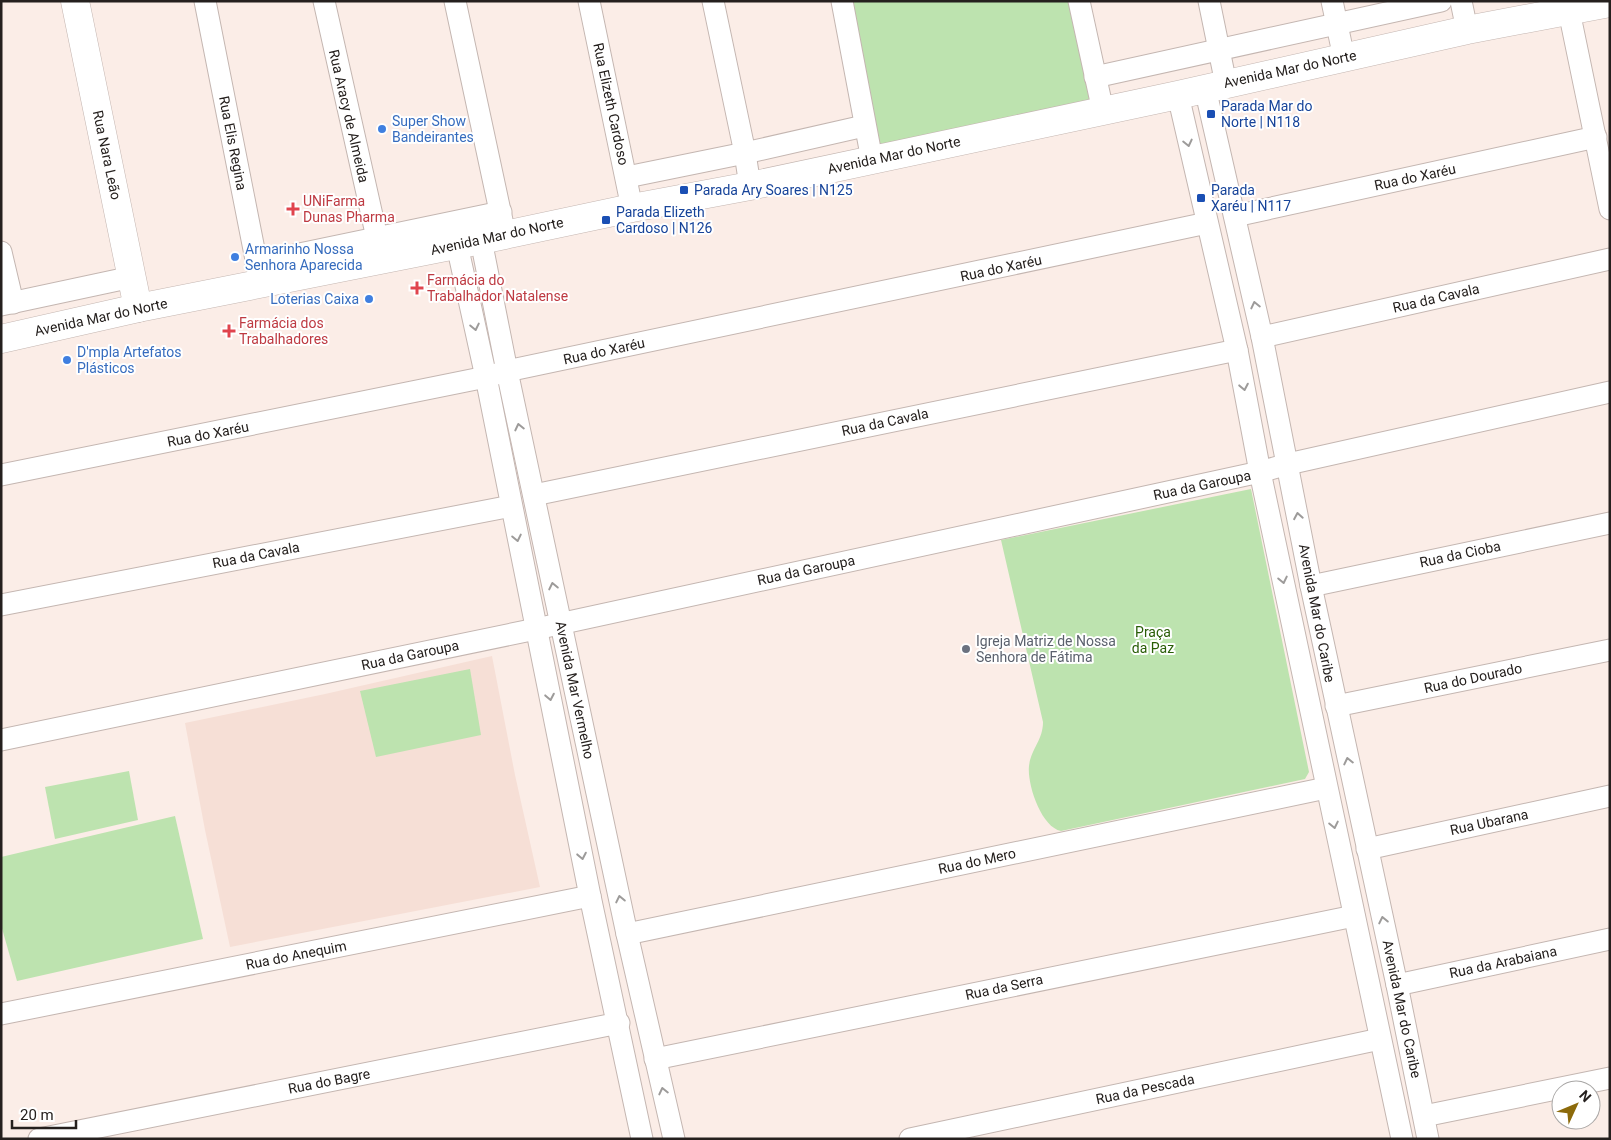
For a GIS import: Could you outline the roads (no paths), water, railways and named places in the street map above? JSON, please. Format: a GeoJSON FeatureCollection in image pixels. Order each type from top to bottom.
{"type":"FeatureCollection","features":[{"type":"Feature","properties":{"kind":"street","name":"Rua Nara Leão"},"geometry":{"type":"LineString","coordinates":[[75,1],[138,308]]}},
{"type":"Feature","properties":{"kind":"street","name":"Rua Elis Regina"},"geometry":{"type":"LineString","coordinates":[[204,1],[259,274]]}},
{"type":"Feature","properties":{"kind":"street","name":"Rua Aracy de Almeida"},"geometry":{"type":"LineString","coordinates":[[324,1],[379,249]]}},
{"type":"Feature","properties":{"kind":"street"},"geometry":{"type":"LineString","coordinates":[[379,249],[486,233],[455,1]]}},
{"type":"Feature","properties":{"kind":"street","name":"Rua Elizeth Cardoso"},"geometry":{"type":"LineString","coordinates":[[589,1],[632,208]]}},
{"type":"Feature","properties":{"kind":"street"},"geometry":{"type":"LineString","coordinates":[[713,1],[745,153],[750,186]]}},
{"type":"Feature","properties":{"kind":"street"},"geometry":{"type":"LineString","coordinates":[[842,1],[864,126],[872,160]]}},
{"type":"Feature","properties":{"kind":"street"},"geometry":{"type":"LineString","coordinates":[[1079,1],[1103,111]]}},
{"type":"Feature","properties":{"kind":"street","name":"Avenida Mar do Caribe"},"geometry":{"type":"LineString","coordinates":[[1208,1],[1219,50],[1215,86],[1235,216],[1262,337],[1311,586],[1397,985],[1428,1139]]}},
{"type":"Feature","properties":{"kind":"street"},"geometry":{"type":"LineString","coordinates":[[1332,1],[1344,58]]}},
{"type":"Feature","properties":{"kind":"street"},"geometry":{"type":"LineString","coordinates":[[1095,77],[1441,1]]}},
{"type":"Feature","properties":{"kind":"street"},"geometry":{"type":"LineString","coordinates":[[1461,1],[1467,30]]}},
{"type":"Feature","properties":{"kind":"street"},"geometry":{"type":"LineString","coordinates":[[1588,6],[1596,137],[1610,209]]}},
{"type":"Feature","properties":{"kind":"street","name":"Avenida Mar do Norte"},"geometry":{"type":"LineString","coordinates":[[1,338],[138,308],[259,274],[379,249],[486,233],[750,186],[1178,95],[1467,30],[1588,6]]}},
{"type":"Feature","properties":{"kind":"street","name":"Avenida Mar do Caribe"},"geometry":{"type":"LineString","coordinates":[[1178,95],[1206,223],[1237,350],[1260,472],[1326,788],[1402,1139]]}},
{"type":"Feature","properties":{"kind":"street"},"geometry":{"type":"LineString","coordinates":[[627,177],[864,126]]}},
{"type":"Feature","properties":{"kind":"street","name":"Rua do Xaréu"},"geometry":{"type":"LineString","coordinates":[[1235,216],[1596,137]]}},
{"type":"Feature","properties":{"kind":"street","name":"Rua do Xaréu"},"geometry":{"type":"LineString","coordinates":[[1,475],[486,377],[1206,223]]}},
{"type":"Feature","properties":{"kind":"street","name":"Avenida Mar Vermelho"},"geometry":{"type":"LineString","coordinates":[[486,233],[507,371],[627,934],[674,1139]]}},
{"type":"Feature","properties":{"kind":"street","name":"Avenida Mar Vermelho"},"geometry":{"type":"LineString","coordinates":[[486,233],[486,377],[590,896],[619,1023],[642,1139]]}},
{"type":"Feature","properties":{"kind":"street"},"geometry":{"type":"LineString","coordinates":[[1,252],[7,304],[132,277]]}},
{"type":"Feature","properties":{"kind":"street","name":"Rua da Cavala"},"geometry":{"type":"LineString","coordinates":[[1262,337],[1610,259]]}},
{"type":"Feature","properties":{"kind":"street","name":"Rua da Cavala"},"geometry":{"type":"LineString","coordinates":[[534,495],[1237,350]]}},
{"type":"Feature","properties":{"kind":"street","name":"Rua da Garoupa"},"geometry":{"type":"LineString","coordinates":[[1,740],[536,629],[1260,472],[1288,464],[1610,392]]}},
{"type":"Feature","properties":{"kind":"street","name":"Rua da Cavala"},"geometry":{"type":"LineString","coordinates":[[1,605],[511,506]]}},
{"type":"Feature","properties":{"kind":"street","name":"Rua da Cioba"},"geometry":{"type":"LineString","coordinates":[[1311,586],[1610,522]]}},
{"type":"Feature","properties":{"kind":"street","name":"Rua do Dourado"},"geometry":{"type":"LineString","coordinates":[[1336,706],[1610,650]]}},
{"type":"Feature","properties":{"kind":"street","name":"Rua do Mero"},"geometry":{"type":"LineString","coordinates":[[627,934],[1326,788]]}},
{"type":"Feature","properties":{"kind":"street","name":"Rua Ubarana"},"geometry":{"type":"LineString","coordinates":[[1368,849],[1610,796]]}},
{"type":"Feature","properties":{"kind":"street","name":"Rua do Anequim"},"geometry":{"type":"LineString","coordinates":[[1,1014],[590,896]]}},
{"type":"Feature","properties":{"kind":"street","name":"Rua da Serra"},"geometry":{"type":"LineString","coordinates":[[655,1059],[1354,916]]}},
{"type":"Feature","properties":{"kind":"street","name":"Rua da Arabaiana"},"geometry":{"type":"LineString","coordinates":[[1397,985],[1610,939]]}},
{"type":"Feature","properties":{"kind":"street","name":"Rua do Bagre"},"geometry":{"type":"LineString","coordinates":[[39,1139],[619,1023]]}},
{"type":"Feature","properties":{"kind":"street","name":"Rua da Pescada"},"geometry":{"type":"LineString","coordinates":[[910,1139],[1380,1039]]}},
{"type":"Feature","properties":{"kind":"street"},"geometry":{"type":"LineString","coordinates":[[1424,1116],[1610,1078]]}},
{"type":"Feature","properties":{"kind":"place","name":"Parada Mar do Norte | N118"},"geometry":{"type":"Point","coordinates":[1211,114]}},
{"type":"Feature","properties":{"kind":"place","name":"Super Show Bandeirantes"},"geometry":{"type":"Point","coordinates":[382,129]}},
{"type":"Feature","properties":{"kind":"place","name":"Parada Ary Soares | N125"},"geometry":{"type":"Point","coordinates":[684,190]}},
{"type":"Feature","properties":{"kind":"place","name":"Parada Xaréu | N117"},"geometry":{"type":"Point","coordinates":[1201,198]}},
{"type":"Feature","properties":{"kind":"place","name":"UNiFarma Dunas Pharma"},"geometry":{"type":"Point","coordinates":[293,209]}},
{"type":"Feature","properties":{"kind":"place","name":"Parada Elizeth Cardoso | N126"},"geometry":{"type":"Point","coordinates":[606,220]}},
{"type":"Feature","properties":{"kind":"place","name":"Armarinho Nossa Senhora Aparecida"},"geometry":{"type":"Point","coordinates":[235,257]}},
{"type":"Feature","properties":{"kind":"place","name":"Farmácia do Trabalhador Natalense"},"geometry":{"type":"Point","coordinates":[417,288]}},
{"type":"Feature","properties":{"kind":"place","name":"Loterias Caixa"},"geometry":{"type":"Point","coordinates":[369,299]}},
{"type":"Feature","properties":{"kind":"place","name":"Farmácia dos Trabalhadores"},"geometry":{"type":"Point","coordinates":[229,331]}},
{"type":"Feature","properties":{"kind":"place","name":"D'mpla Artefatos Plásticos"},"geometry":{"type":"Point","coordinates":[67,360]}},
{"type":"Feature","properties":{"kind":"place","name":"Igreja Matriz de Nossa Senhora de Fátima"},"geometry":{"type":"Point","coordinates":[966,649]}},
{"type":"Feature","properties":{"kind":"park label","name":"Praça da Paz"},"geometry":{"type":"Point","coordinates":[1153,640]}}]}
